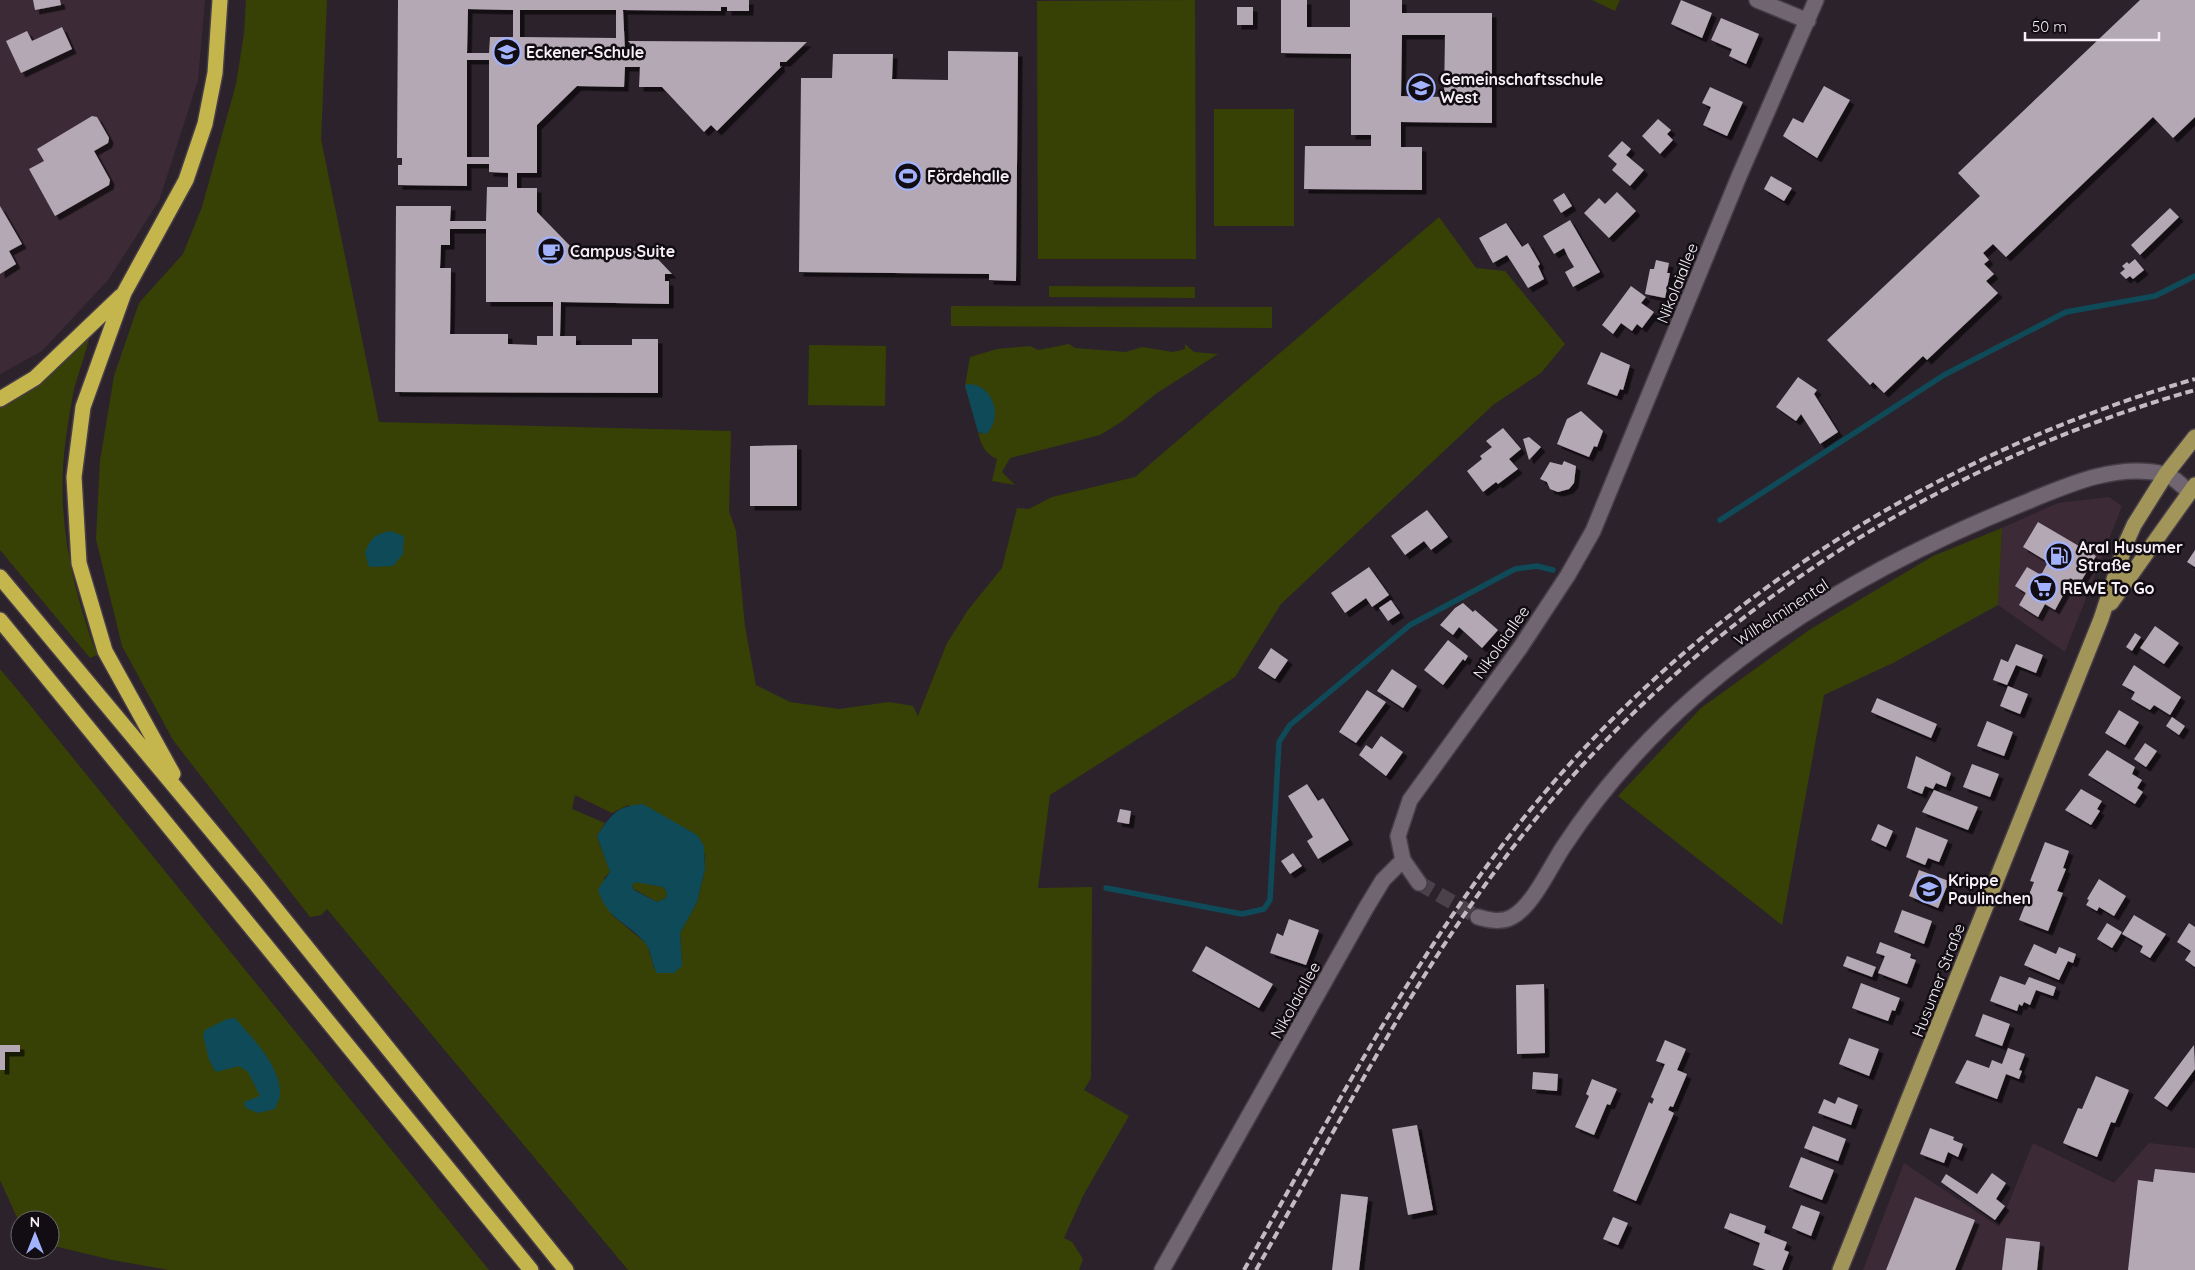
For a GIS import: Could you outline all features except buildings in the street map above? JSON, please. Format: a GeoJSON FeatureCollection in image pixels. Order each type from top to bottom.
{"type":"FeatureCollection","features":[{"type":"Feature","properties":{"kind":"highway"},"geometry":{"type":"LineString","coordinates":[[190,806],[105,650],[79,563],[74,477],[83,407],[124,293],[186,180],[205,124],[214,74],[220,0]]}},
{"type":"Feature","properties":{"kind":"highway"},"geometry":{"type":"LineString","coordinates":[[0,399],[35,378],[124,293]]}},
{"type":"Feature","properties":{"kind":"highway"},"geometry":{"type":"LineString","coordinates":[[0,577],[255,883],[566,1270]]}},
{"type":"Feature","properties":{"kind":"highway"},"geometry":{"type":"LineString","coordinates":[[0,620],[531,1270]]}},
{"type":"Feature","properties":{"kind":"main road","name":"Husumer Straße"},"geometry":{"type":"LineString","coordinates":[[1840,1270],[2101,619],[2126,543],[2166,474],[2195,437]]}},
{"type":"Feature","properties":{"kind":"main road","name":"Husumer Straße"},"geometry":{"type":"LineString","coordinates":[[2101,619],[2192,489]]}},
{"type":"Feature","properties":{"kind":"street"},"geometry":{"type":"LineString","coordinates":[[1757,0],[1808,21]]}},
{"type":"Feature","properties":{"kind":"street","name":"Nikolaiallee"},"geometry":{"type":"LineString","coordinates":[[1162,1270],[1366,908],[1383,880],[1403,860],[1398,836],[1410,800],[1520,648],[1568,575],[1593,532],[1740,174],[1816,0]]}},
{"type":"Feature","properties":{"kind":"street","name":"Wilhelminental"},"geometry":{"type":"LineString","coordinates":[[1478,917],[1491,921],[1503,920],[1512,917],[1524,908],[1592,808],[1650,739],[1696,696],[1739,661],[1802,617],[1881,570],[1988,518],[2044,495],[2096,476],[2132,471],[2166,474]]}},
{"type":"Feature","properties":{"kind":"street"},"geometry":{"type":"LineString","coordinates":[[2166,474],[2192,489]]}},
{"type":"Feature","properties":{"kind":"street"},"geometry":{"type":"LineString","coordinates":[[1403,860],[1419,883]]}},
{"type":"Feature","properties":{"kind":"shaded area"},"geometry":{"type":"Polygon","coordinates":[[[0,0],[205,0],[198,80],[159,201],[108,280],[42,351],[0,374],[0,0]]]}},
{"type":"Feature","properties":{"kind":"shaded area"},"geometry":{"type":"Polygon","coordinates":[[[2109,497],[2122,506],[2065,652],[1998,605],[2002,528],[2058,503],[2109,497]]]}},
{"type":"Feature","properties":{"kind":"shaded area"},"geometry":{"type":"Polygon","coordinates":[[[2033,1143],[2114,1183],[2149,1143],[2195,1148],[2195,1270],[1863,1270],[1904,1163],[1999,1227],[2033,1143]]]}},
{"type":"Feature","properties":{"kind":"green space"},"geometry":{"type":"Polygon","coordinates":[[[246,0],[327,0],[321,139],[379,422],[731,431],[729,511],[736,531],[745,627],[756,685],[790,702],[839,709],[889,702],[913,706],[918,716],[947,643],[968,610],[1002,568],[1017,508],[1029,509],[1052,497],[1135,477],[1439,217],[1476,268],[1505,271],[1565,344],[1541,373],[1493,405],[1281,604],[1235,677],[1050,795],[1038,888],[1092,887],[1091,1078],[1084,1090],[1129,1116],[1084,1194],[1064,1238],[1072,1242],[1083,1259],[1079,1270],[628,1270],[327,909],[321,915],[310,917],[173,740],[122,646],[96,539],[100,461],[114,376],[139,303],[183,254],[202,207],[236,84],[244,34],[246,0]],[[575,795],[572,809],[605,823],[597,836],[610,872],[604,878],[612,915],[647,944],[654,968],[682,966],[680,933],[697,902],[705,869],[705,854],[628,805],[612,813],[575,795]]]}},
{"type":"Feature","properties":{"kind":"green space"},"geometry":{"type":"Polygon","coordinates":[[[1195,0],[1196,259],[1038,259],[1037,1],[1195,0]]]}},
{"type":"Feature","properties":{"kind":"green space"},"geometry":{"type":"Polygon","coordinates":[[[1592,0],[1620,0],[1615,11],[1592,0]]]}},
{"type":"Feature","properties":{"kind":"green space"},"geometry":{"type":"Polygon","coordinates":[[[1214,109],[1294,109],[1294,226],[1214,226],[1214,109]]]}},
{"type":"Feature","properties":{"kind":"green space"},"geometry":{"type":"Polygon","coordinates":[[[1049,286],[1195,287],[1195,298],[1049,297],[1049,286]]]}},
{"type":"Feature","properties":{"kind":"green space"},"geometry":{"type":"Polygon","coordinates":[[[951,306],[1272,307],[1272,328],[951,326],[951,306]]]}},
{"type":"Feature","properties":{"kind":"green space"},"geometry":{"type":"Polygon","coordinates":[[[90,334],[74,389],[63,466],[63,493],[64,521],[73,576],[97,655],[90,658],[0,550],[0,407],[32,386],[90,334]]]}},
{"type":"Feature","properties":{"kind":"green space"},"geometry":{"type":"Polygon","coordinates":[[[1069,344],[1075,348],[1126,352],[1142,347],[1173,352],[1185,349],[1185,344],[1194,352],[1218,354],[1157,393],[1121,422],[1100,435],[1010,458],[1002,472],[1015,485],[992,481],[997,459],[989,454],[982,445],[978,432],[982,434],[965,386],[970,357],[997,349],[1030,346],[1038,350],[1069,344]]]}},
{"type":"Feature","properties":{"kind":"green space"},"geometry":{"type":"Polygon","coordinates":[[[809,345],[886,346],[885,406],[808,405],[809,345]]]}},
{"type":"Feature","properties":{"kind":"green space"},"geometry":{"type":"Polygon","coordinates":[[[2002,528],[1998,605],[1895,662],[1824,695],[1782,925],[1618,796],[1701,708],[1809,630],[1933,556],[2002,528]]]}},
{"type":"Feature","properties":{"kind":"green space"},"geometry":{"type":"Polygon","coordinates":[[[0,669],[489,1270],[169,1270],[112,1260],[60,1247],[60,1210],[14,1210],[0,1180],[0,669]]]}},
{"type":"Feature","properties":{"kind":"green space"},"geometry":{"type":"Polygon","coordinates":[[[635,881],[663,887],[667,892],[666,898],[657,902],[634,889],[632,886],[635,881]]]}},
{"type":"Feature","properties":{"kind":"water"},"geometry":{"type":"Polygon","coordinates":[[[967,384],[976,385],[983,389],[993,403],[994,419],[986,434],[978,432],[965,386],[967,384]]]}},
{"type":"Feature","properties":{"kind":"water"},"geometry":{"type":"Polygon","coordinates":[[[390,531],[404,536],[403,554],[393,566],[369,567],[365,553],[369,544],[380,534],[390,531]]]}},
{"type":"Feature","properties":{"kind":"water"},"geometry":{"type":"Polygon","coordinates":[[[643,804],[697,835],[704,846],[705,869],[697,902],[680,933],[682,966],[674,973],[657,973],[646,944],[613,915],[602,900],[598,889],[610,872],[597,836],[606,822],[615,813],[620,809],[643,804]],[[635,882],[632,886],[634,890],[657,902],[666,898],[667,892],[663,887],[635,882]]]}},
{"type":"Feature","properties":{"kind":"water"},"geometry":{"type":"Polygon","coordinates":[[[235,1018],[264,1053],[276,1073],[280,1094],[275,1109],[258,1113],[246,1108],[244,1102],[260,1096],[248,1072],[239,1066],[216,1072],[209,1060],[203,1035],[205,1030],[227,1019],[235,1018]]]}},
{"type":"Feature","properties":{"kind":"waterway"},"geometry":{"type":"LineString","coordinates":[[1720,520],[1944,375],[2066,312],[2155,296],[2195,276]]}},
{"type":"Feature","properties":{"kind":"waterway"},"geometry":{"type":"LineString","coordinates":[[1106,888],[1242,914],[1264,909],[1270,900],[1279,742],[1290,725],[1410,625],[1515,569],[1537,566],[1553,570]]}},
{"type":"Feature","properties":{"kind":"tunnel"},"geometry":{"type":"LineString","coordinates":[[1419,883],[1478,917]]}},
{"type":"Feature","properties":{"kind":"railway"},"geometry":{"type":"LineString","coordinates":[[1244,1270],[1358,1067],[1388,1016],[1451,918],[1484,870],[1552,784],[1628,704],[1710,631],[1798,565],[1891,507],[1989,456],[2091,414],[2195,379]]}},
{"type":"Feature","properties":{"kind":"railway"},"geometry":{"type":"LineString","coordinates":[[1256,1270],[1398,1019],[1460,921],[1493,874],[1561,790],[1635,711],[1717,639],[1804,574],[1896,516],[1992,466],[2092,424],[2195,390]]}},
{"type":"Feature","properties":{"kind":"place","name":"Eckener-Schule"},"geometry":{"type":"Point","coordinates":[507,52]}},
{"type":"Feature","properties":{"kind":"place","name":"Gemeinschaftsschule West"},"geometry":{"type":"Point","coordinates":[1421,88]}},
{"type":"Feature","properties":{"kind":"place","name":"Fördehalle"},"geometry":{"type":"Point","coordinates":[908,176]}},
{"type":"Feature","properties":{"kind":"place","name":"Campus Suite"},"geometry":{"type":"Point","coordinates":[551,251]}},
{"type":"Feature","properties":{"kind":"place","name":"Aral Husumer Straße"},"geometry":{"type":"Point","coordinates":[2059,556]}},
{"type":"Feature","properties":{"kind":"place","name":"REWE To Go"},"geometry":{"type":"Point","coordinates":[2043,588]}},
{"type":"Feature","properties":{"kind":"place","name":"Krippe Paulinchen"},"geometry":{"type":"Point","coordinates":[1929,889]}}]}
